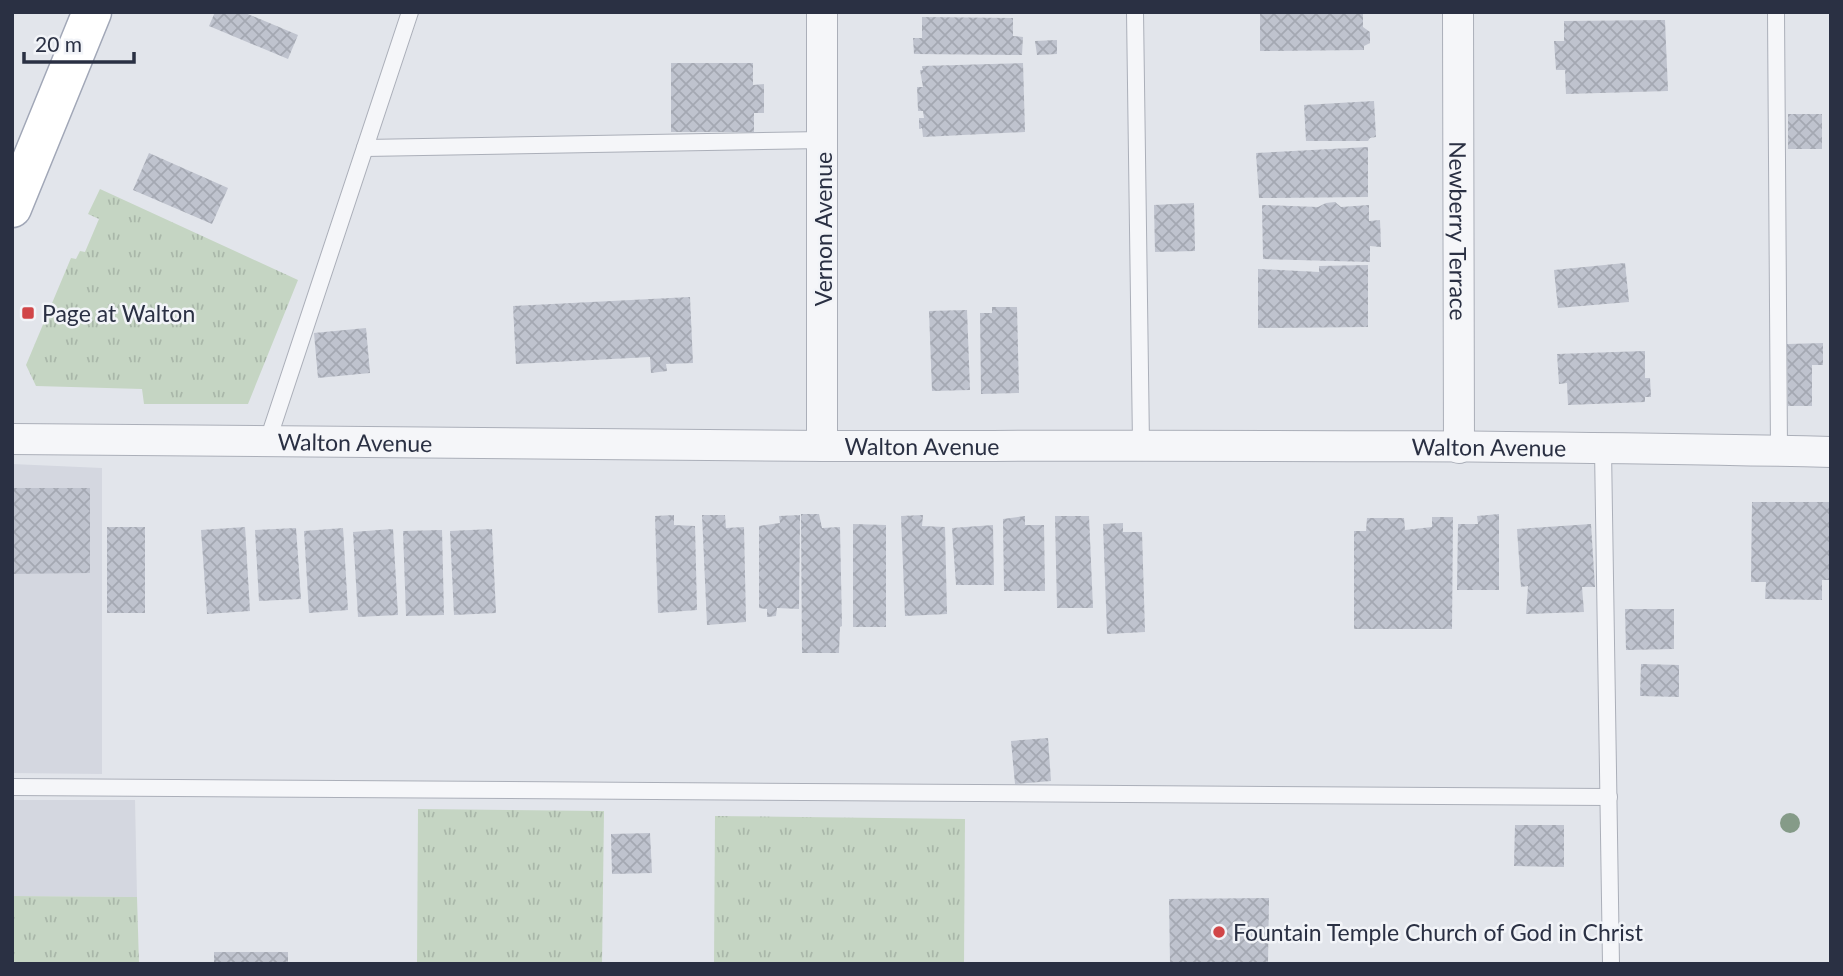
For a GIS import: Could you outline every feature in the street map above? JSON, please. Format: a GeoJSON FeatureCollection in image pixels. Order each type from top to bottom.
{"type":"FeatureCollection","features":[{"type":"Feature","properties":{"kind":"main road"},"geometry":{"type":"LineString","coordinates":[[12,208],[92,12]]}},
{"type":"Feature","properties":{"kind":"street","name":"Vernon Avenue"},"geometry":{"type":"LineString","coordinates":[[822,12],[822,446]]}},
{"type":"Feature","properties":{"kind":"street","name":"Newberry Terrace"},"geometry":{"type":"LineString","coordinates":[[1458,12],[1459,448]]}},
{"type":"Feature","properties":{"kind":"street","name":"Walton Avenue"},"geometry":{"type":"LineString","coordinates":[[12,439],[822,446],[1141,444],[1831,452]]}},
{"type":"Feature","properties":{"kind":"lane"},"geometry":{"type":"LineString","coordinates":[[268,440],[410,12]]}},
{"type":"Feature","properties":{"kind":"lane"},"geometry":{"type":"LineString","coordinates":[[1135,12],[1141,444]]}},
{"type":"Feature","properties":{"kind":"lane"},"geometry":{"type":"LineString","coordinates":[[1776,12],[1779,451]]}},
{"type":"Feature","properties":{"kind":"lane"},"geometry":{"type":"LineString","coordinates":[[365,148],[823,140]]}},
{"type":"Feature","properties":{"kind":"lane"},"geometry":{"type":"LineString","coordinates":[[1603,449],[1611,964]]}},
{"type":"Feature","properties":{"kind":"lane"},"geometry":{"type":"LineString","coordinates":[[12,787],[1609,797]]}},
{"type":"Feature","properties":{"kind":"shaded area"},"geometry":{"type":"Polygon","coordinates":[[[12,464],[102,468],[102,774],[12,773],[12,464]]]}},
{"type":"Feature","properties":{"kind":"shaded area"},"geometry":{"type":"Polygon","coordinates":[[[12,800],[135,800],[137,897],[12,896],[12,800]]]}},
{"type":"Feature","properties":{"kind":"green space"},"geometry":{"type":"Polygon","coordinates":[[[100,189],[298,280],[248,404],[144,404],[142,389],[36,386],[26,365],[71,258],[76,259],[80,251],[85,252],[99,219],[88,214],[100,189]]]}},
{"type":"Feature","properties":{"kind":"green space"},"geometry":{"type":"Polygon","coordinates":[[[418,809],[604,811],[602,964],[417,964],[418,809]]]}},
{"type":"Feature","properties":{"kind":"green space"},"geometry":{"type":"Polygon","coordinates":[[[715,816],[965,819],[964,964],[714,964],[715,816]]]}},
{"type":"Feature","properties":{"kind":"green space"},"geometry":{"type":"Polygon","coordinates":[[[12,896],[137,897],[139,964],[12,964],[12,896]]]}},
{"type":"Feature","properties":{"kind":"building"},"geometry":{"type":"Polygon","coordinates":[[[215,12],[243,12],[298,35],[288,59],[209,26],[215,12]]]}},
{"type":"Feature","properties":{"kind":"building"},"geometry":{"type":"Polygon","coordinates":[[[1260,12],[1363,12],[1363,27],[1370,32],[1370,43],[1364,46],[1364,50],[1260,51],[1260,12]]]}},
{"type":"Feature","properties":{"kind":"building"},"geometry":{"type":"Polygon","coordinates":[[[922,17],[1013,18],[1013,36],[1023,37],[1022,55],[914,54],[913,38],[922,38],[922,17]]]}},
{"type":"Feature","properties":{"kind":"building"},"geometry":{"type":"Polygon","coordinates":[[[1665,20],[1668,91],[1566,94],[1565,70],[1556,70],[1554,41],[1564,41],[1564,21],[1665,20]]]}},
{"type":"Feature","properties":{"kind":"building"},"geometry":{"type":"Polygon","coordinates":[[[1057,40],[1057,54],[1037,55],[1035,41],[1057,40]]]}},
{"type":"Feature","properties":{"kind":"building"},"geometry":{"type":"Polygon","coordinates":[[[671,63],[753,63],[753,85],[764,84],[764,113],[754,113],[754,132],[671,132],[671,63]]]}},
{"type":"Feature","properties":{"kind":"building"},"geometry":{"type":"Polygon","coordinates":[[[1023,63],[1025,132],[923,137],[922,128],[919,129],[919,118],[924,118],[923,111],[918,111],[917,87],[923,87],[920,70],[923,70],[922,66],[1023,63]]]}},
{"type":"Feature","properties":{"kind":"building"},"geometry":{"type":"Polygon","coordinates":[[[1374,101],[1376,137],[1368,141],[1306,141],[1304,105],[1374,101]]]}},
{"type":"Feature","properties":{"kind":"building"},"geometry":{"type":"Polygon","coordinates":[[[1788,114],[1822,114],[1822,149],[1788,149],[1788,114]]]}},
{"type":"Feature","properties":{"kind":"building"},"geometry":{"type":"Polygon","coordinates":[[[1368,147],[1368,197],[1259,198],[1256,153],[1368,147]]]}},
{"type":"Feature","properties":{"kind":"building"},"geometry":{"type":"Polygon","coordinates":[[[149,153],[228,188],[212,224],[133,190],[149,153]]]}},
{"type":"Feature","properties":{"kind":"building"},"geometry":{"type":"Polygon","coordinates":[[[1335,202],[1341,207],[1369,205],[1369,221],[1380,220],[1381,247],[1370,246],[1370,262],[1263,259],[1262,205],[1318,207],[1335,202]]]}},
{"type":"Feature","properties":{"kind":"building"},"geometry":{"type":"Polygon","coordinates":[[[1194,203],[1195,251],[1155,252],[1154,205],[1194,203]]]}},
{"type":"Feature","properties":{"kind":"building"},"geometry":{"type":"Polygon","coordinates":[[[1625,263],[1629,302],[1558,308],[1554,270],[1625,263]]]}},
{"type":"Feature","properties":{"kind":"building"},"geometry":{"type":"Polygon","coordinates":[[[1368,265],[1368,327],[1258,328],[1258,269],[1319,272],[1319,266],[1368,265]]]}},
{"type":"Feature","properties":{"kind":"building"},"geometry":{"type":"Polygon","coordinates":[[[690,297],[693,363],[666,364],[667,371],[651,373],[650,357],[516,364],[513,306],[690,297]]]}},
{"type":"Feature","properties":{"kind":"building"},"geometry":{"type":"Polygon","coordinates":[[[992,307],[1017,307],[1019,393],[981,394],[980,313],[992,313],[992,307]]]}},
{"type":"Feature","properties":{"kind":"building"},"geometry":{"type":"Polygon","coordinates":[[[967,310],[970,390],[932,391],[929,311],[967,310]]]}},
{"type":"Feature","properties":{"kind":"building"},"geometry":{"type":"Polygon","coordinates":[[[366,328],[370,373],[318,378],[314,333],[366,328]]]}},
{"type":"Feature","properties":{"kind":"building"},"geometry":{"type":"Polygon","coordinates":[[[1823,343],[1823,365],[1812,365],[1812,406],[1788,406],[1787,344],[1823,343]]]}},
{"type":"Feature","properties":{"kind":"building"},"geometry":{"type":"Polygon","coordinates":[[[1645,351],[1645,378],[1650,378],[1651,397],[1645,397],[1645,402],[1568,405],[1567,383],[1559,384],[1557,354],[1645,351]]]}},
{"type":"Feature","properties":{"kind":"building"},"geometry":{"type":"Polygon","coordinates":[[[12,488],[90,488],[90,573],[12,574],[12,488]]]}},
{"type":"Feature","properties":{"kind":"building"},"geometry":{"type":"Polygon","coordinates":[[[1752,502],[1831,502],[1831,580],[1822,580],[1822,600],[1765,599],[1766,582],[1751,582],[1752,502]]]}},
{"type":"Feature","properties":{"kind":"building"},"geometry":{"type":"Polygon","coordinates":[[[801,514],[819,514],[822,528],[840,527],[842,626],[839,653],[802,653],[801,514]]]}},
{"type":"Feature","properties":{"kind":"building"},"geometry":{"type":"Polygon","coordinates":[[[1499,514],[1499,590],[1457,590],[1458,524],[1478,524],[1477,516],[1499,514]]]}},
{"type":"Feature","properties":{"kind":"building"},"geometry":{"type":"Polygon","coordinates":[[[674,515],[674,525],[695,526],[697,610],[658,613],[655,516],[674,515]]]}},
{"type":"Feature","properties":{"kind":"building"},"geometry":{"type":"Polygon","coordinates":[[[702,515],[725,515],[726,528],[744,527],[746,622],[707,625],[702,515]]]}},
{"type":"Feature","properties":{"kind":"building"},"geometry":{"type":"Polygon","coordinates":[[[800,515],[799,609],[777,608],[776,616],[767,617],[767,609],[759,608],[759,526],[780,523],[779,516],[800,515]]]}},
{"type":"Feature","properties":{"kind":"building"},"geometry":{"type":"Polygon","coordinates":[[[923,515],[922,526],[945,527],[947,614],[905,616],[901,516],[923,515]]]}},
{"type":"Feature","properties":{"kind":"building"},"geometry":{"type":"Polygon","coordinates":[[[1025,516],[1025,525],[1044,525],[1045,591],[1004,591],[1003,519],[1025,516]]]}},
{"type":"Feature","properties":{"kind":"building"},"geometry":{"type":"Polygon","coordinates":[[[1055,516],[1089,516],[1093,608],[1057,608],[1055,516]]]}},
{"type":"Feature","properties":{"kind":"building"},"geometry":{"type":"Polygon","coordinates":[[[1432,517],[1453,517],[1452,629],[1354,629],[1354,531],[1366,531],[1367,518],[1404,518],[1405,530],[1432,527],[1432,517]]]}},
{"type":"Feature","properties":{"kind":"building"},"geometry":{"type":"Polygon","coordinates":[[[1123,523],[1123,532],[1142,532],[1145,632],[1107,634],[1103,524],[1123,523]]]}},
{"type":"Feature","properties":{"kind":"building"},"geometry":{"type":"Polygon","coordinates":[[[853,524],[886,525],[886,627],[853,627],[853,524]]]}},
{"type":"Feature","properties":{"kind":"building"},"geometry":{"type":"Polygon","coordinates":[[[1591,524],[1595,587],[1582,587],[1584,612],[1526,614],[1528,586],[1521,587],[1517,529],[1591,524]]]}},
{"type":"Feature","properties":{"kind":"building"},"geometry":{"type":"Polygon","coordinates":[[[993,525],[994,585],[956,585],[952,528],[993,525]]]}},
{"type":"Feature","properties":{"kind":"building"},"geometry":{"type":"Polygon","coordinates":[[[107,527],[145,527],[145,613],[107,613],[107,527]]]}},
{"type":"Feature","properties":{"kind":"building"},"geometry":{"type":"Polygon","coordinates":[[[245,527],[250,611],[207,614],[201,530],[245,527]]]}},
{"type":"Feature","properties":{"kind":"building"},"geometry":{"type":"Polygon","coordinates":[[[296,528],[301,599],[259,601],[255,530],[296,528]]]}},
{"type":"Feature","properties":{"kind":"building"},"geometry":{"type":"Polygon","coordinates":[[[343,528],[348,610],[309,613],[304,531],[343,528]]]}},
{"type":"Feature","properties":{"kind":"building"},"geometry":{"type":"Polygon","coordinates":[[[393,529],[398,615],[358,617],[353,532],[393,529]]]}},
{"type":"Feature","properties":{"kind":"building"},"geometry":{"type":"Polygon","coordinates":[[[492,529],[496,613],[454,615],[450,531],[492,529]]]}},
{"type":"Feature","properties":{"kind":"building"},"geometry":{"type":"Polygon","coordinates":[[[442,530],[444,615],[406,616],[403,531],[442,530]]]}},
{"type":"Feature","properties":{"kind":"building"},"geometry":{"type":"Polygon","coordinates":[[[1625,609],[1674,609],[1674,649],[1626,650],[1625,609]]]}},
{"type":"Feature","properties":{"kind":"building"},"geometry":{"type":"Polygon","coordinates":[[[1641,664],[1679,665],[1679,697],[1640,696],[1641,664]]]}},
{"type":"Feature","properties":{"kind":"building"},"geometry":{"type":"Polygon","coordinates":[[[1048,738],[1051,781],[1015,784],[1011,741],[1048,738]]]}},
{"type":"Feature","properties":{"kind":"building"},"geometry":{"type":"Polygon","coordinates":[[[1515,825],[1564,825],[1564,867],[1514,866],[1515,825]]]}},
{"type":"Feature","properties":{"kind":"building"},"geometry":{"type":"Polygon","coordinates":[[[650,833],[652,873],[612,874],[611,834],[650,833]]]}},
{"type":"Feature","properties":{"kind":"building","name":"Fountain Temple Church of God in Christ"},"geometry":{"type":"Polygon","coordinates":[[[1269,898],[1268,964],[1170,964],[1169,899],[1269,898]]]}},
{"type":"Feature","properties":{"kind":"building"},"geometry":{"type":"Polygon","coordinates":[[[214,952],[288,952],[288,964],[214,964],[214,952]]]}},
{"type":"Feature","properties":{"kind":"place","name":"Page at Walton"},"geometry":{"type":"Point","coordinates":[28,313]}},
{"type":"Feature","properties":{"kind":"place","name":"Fountain Temple Church of God in Christ"},"geometry":{"type":"Point","coordinates":[1219,932]}}]}
